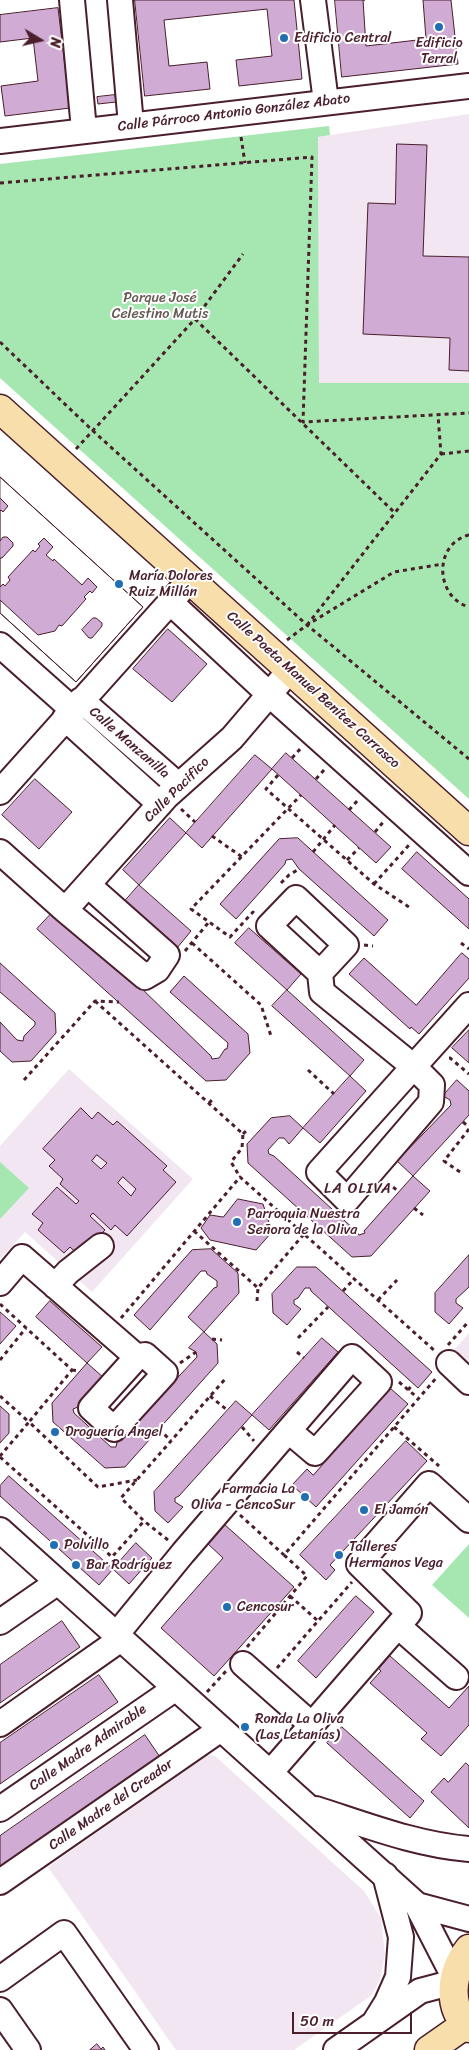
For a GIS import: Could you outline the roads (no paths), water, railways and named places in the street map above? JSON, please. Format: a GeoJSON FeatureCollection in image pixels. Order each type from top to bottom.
{"type":"FeatureCollection","features":[{"type":"Feature","properties":{"kind":"main road","name":"Calle Poeta Manuel Benítez Carrasco"},"geometry":{"type":"LineString","coordinates":[[0,409],[469,832]]}},
{"type":"Feature","properties":{"kind":"main road"},"geometry":{"type":"LineString","coordinates":[[429,2050],[468,2025],[458,2012],[454,1997],[454,1979],[461,1959],[469,1949]]}},
{"type":"Feature","properties":{"kind":"street"},"geometry":{"type":"LineString","coordinates":[[72,0],[84,130]]}},
{"type":"Feature","properties":{"kind":"street"},"geometry":{"type":"LineString","coordinates":[[120,0],[131,125]]}},
{"type":"Feature","properties":{"kind":"street"},"geometry":{"type":"LineString","coordinates":[[313,0],[326,102]]}},
{"type":"Feature","properties":{"kind":"street","name":"Calle Párroco Antonio González Abato"},"geometry":{"type":"LineString","coordinates":[[0,141],[469,86]]}},
{"type":"Feature","properties":{"kind":"street"},"geometry":{"type":"LineString","coordinates":[[0,792],[72,709],[190,579]]}},
{"type":"Feature","properties":{"kind":"street"},"geometry":{"type":"LineString","coordinates":[[170,602],[270,695],[469,873]]}},
{"type":"Feature","properties":{"kind":"street","name":"Calle Manzanilla"},"geometry":{"type":"LineString","coordinates":[[0,645],[72,709],[160,804]]}},
{"type":"Feature","properties":{"kind":"street","name":"Calle Pacifico"},"geometry":{"type":"LineString","coordinates":[[65,910],[178,785],[232,738],[270,695],[281,662]]}},
{"type":"Feature","properties":{"kind":"street","name":"Calle Manzanilla"},"geometry":{"type":"LineString","coordinates":[[72,709],[178,785]]}},
{"type":"Feature","properties":{"kind":"street"},"geometry":{"type":"LineString","coordinates":[[0,852],[145,977],[157,970],[167,954],[88,885]]}},
{"type":"Feature","properties":{"kind":"street"},"geometry":{"type":"LineString","coordinates":[[320,973],[346,945],[296,898],[270,926],[320,973],[322,992],[419,1061],[432,1085],[432,1102],[347,1200],[319,1172],[419,1061],[469,1005]]}},
{"type":"Feature","properties":{"kind":"street"},"geometry":{"type":"LineString","coordinates":[[55,1286],[68,1272],[101,1246]]}},
{"type":"Feature","properties":{"kind":"street"},"geometry":{"type":"LineString","coordinates":[[0,1283],[22,1257],[137,1357]]}},
{"type":"Feature","properties":{"kind":"street"},"geometry":{"type":"LineString","coordinates":[[444,1359],[469,1382]]}},
{"type":"Feature","properties":{"kind":"street"},"geometry":{"type":"LineString","coordinates":[[0,1724],[119,1637],[184,1553],[289,1431]]}},
{"type":"Feature","properties":{"kind":"street"},"geometry":{"type":"LineString","coordinates":[[270,1773],[410,1613],[360,1564],[429,1484],[469,1520]]}},
{"type":"Feature","properties":{"kind":"street"},"geometry":{"type":"LineString","coordinates":[[0,1530],[417,1905],[454,1979],[420,1991],[336,2050]]}},
{"type":"Feature","properties":{"kind":"street"},"geometry":{"type":"LineString","coordinates":[[0,1622],[58,1582]]}},
{"type":"Feature","properties":{"kind":"street"},"geometry":{"type":"LineString","coordinates":[[398,1626],[456,1677]]}},
{"type":"Feature","properties":{"kind":"street"},"geometry":{"type":"LineString","coordinates":[[239,1660],[312,1725]]}},
{"type":"Feature","properties":{"kind":"street","name":"Calle Madre Admirable"},"geometry":{"type":"LineString","coordinates":[[0,1809],[176,1688]]}},
{"type":"Feature","properties":{"kind":"street","name":"Calle Madre del Creador"},"geometry":{"type":"LineString","coordinates":[[0,1882],[221,1729]]}},
{"type":"Feature","properties":{"kind":"street"},"geometry":{"type":"LineString","coordinates":[[308,1806],[385,1831],[453,1848],[469,1849]]}},
{"type":"Feature","properties":{"kind":"street"},"geometry":{"type":"LineString","coordinates":[[374,2023],[387,2002],[398,1977],[401,1937],[377,1868],[372,1839],[385,1831]]}},
{"type":"Feature","properties":{"kind":"street"},"geometry":{"type":"LineString","coordinates":[[417,1905],[469,1919]]}},
{"type":"Feature","properties":{"kind":"street"},"geometry":{"type":"LineString","coordinates":[[0,1979],[64,1933],[146,2050]]}},
{"type":"Feature","properties":{"kind":"street"},"geometry":{"type":"LineString","coordinates":[[0,2010],[28,2050]]}},
{"type":"Feature","properties":{"kind":"place","name":"Edificio Terral"},"geometry":{"type":"Point","coordinates":[439,27]}},
{"type":"Feature","properties":{"kind":"place","name":"Edificio Central"},"geometry":{"type":"Point","coordinates":[284,38]}},
{"type":"Feature","properties":{"kind":"place","name":"María Dolores Ruiz Millán"},"geometry":{"type":"Point","coordinates":[119,584]}},
{"type":"Feature","properties":{"kind":"place","name":"Parroquia Nuestra Señora de la Oliva"},"geometry":{"type":"Point","coordinates":[237,1222]}},
{"type":"Feature","properties":{"kind":"place","name":"Droguería Ángel"},"geometry":{"type":"Point","coordinates":[55,1432]}},
{"type":"Feature","properties":{"kind":"place","name":"Farmacia La Oliva - CencoSur"},"geometry":{"type":"Point","coordinates":[305,1497]}},
{"type":"Feature","properties":{"kind":"place","name":"El Jamón"},"geometry":{"type":"Point","coordinates":[364,1510]}},
{"type":"Feature","properties":{"kind":"place","name":"Polvillo"},"geometry":{"type":"Point","coordinates":[54,1545]}},
{"type":"Feature","properties":{"kind":"place","name":"Talleres Hermanos Vega"},"geometry":{"type":"Point","coordinates":[339,1555]}},
{"type":"Feature","properties":{"kind":"place","name":"Bar Rodríguez"},"geometry":{"type":"Point","coordinates":[76,1565]}},
{"type":"Feature","properties":{"kind":"place","name":"Cencosur"},"geometry":{"type":"Point","coordinates":[227,1607]}},
{"type":"Feature","properties":{"kind":"place","name":"Ronda La Oliva (Las Letanías)"},"geometry":{"type":"Point","coordinates":[245,1727]}},
{"type":"Feature","properties":{"kind":"district","name":"LA OLIVA"},"geometry":{"type":"Point","coordinates":[358,1189]}},
{"type":"Feature","properties":{"kind":"park label","name":"Parque José Celestino Mutis"},"geometry":{"type":"Point","coordinates":[160,306]}}]}
